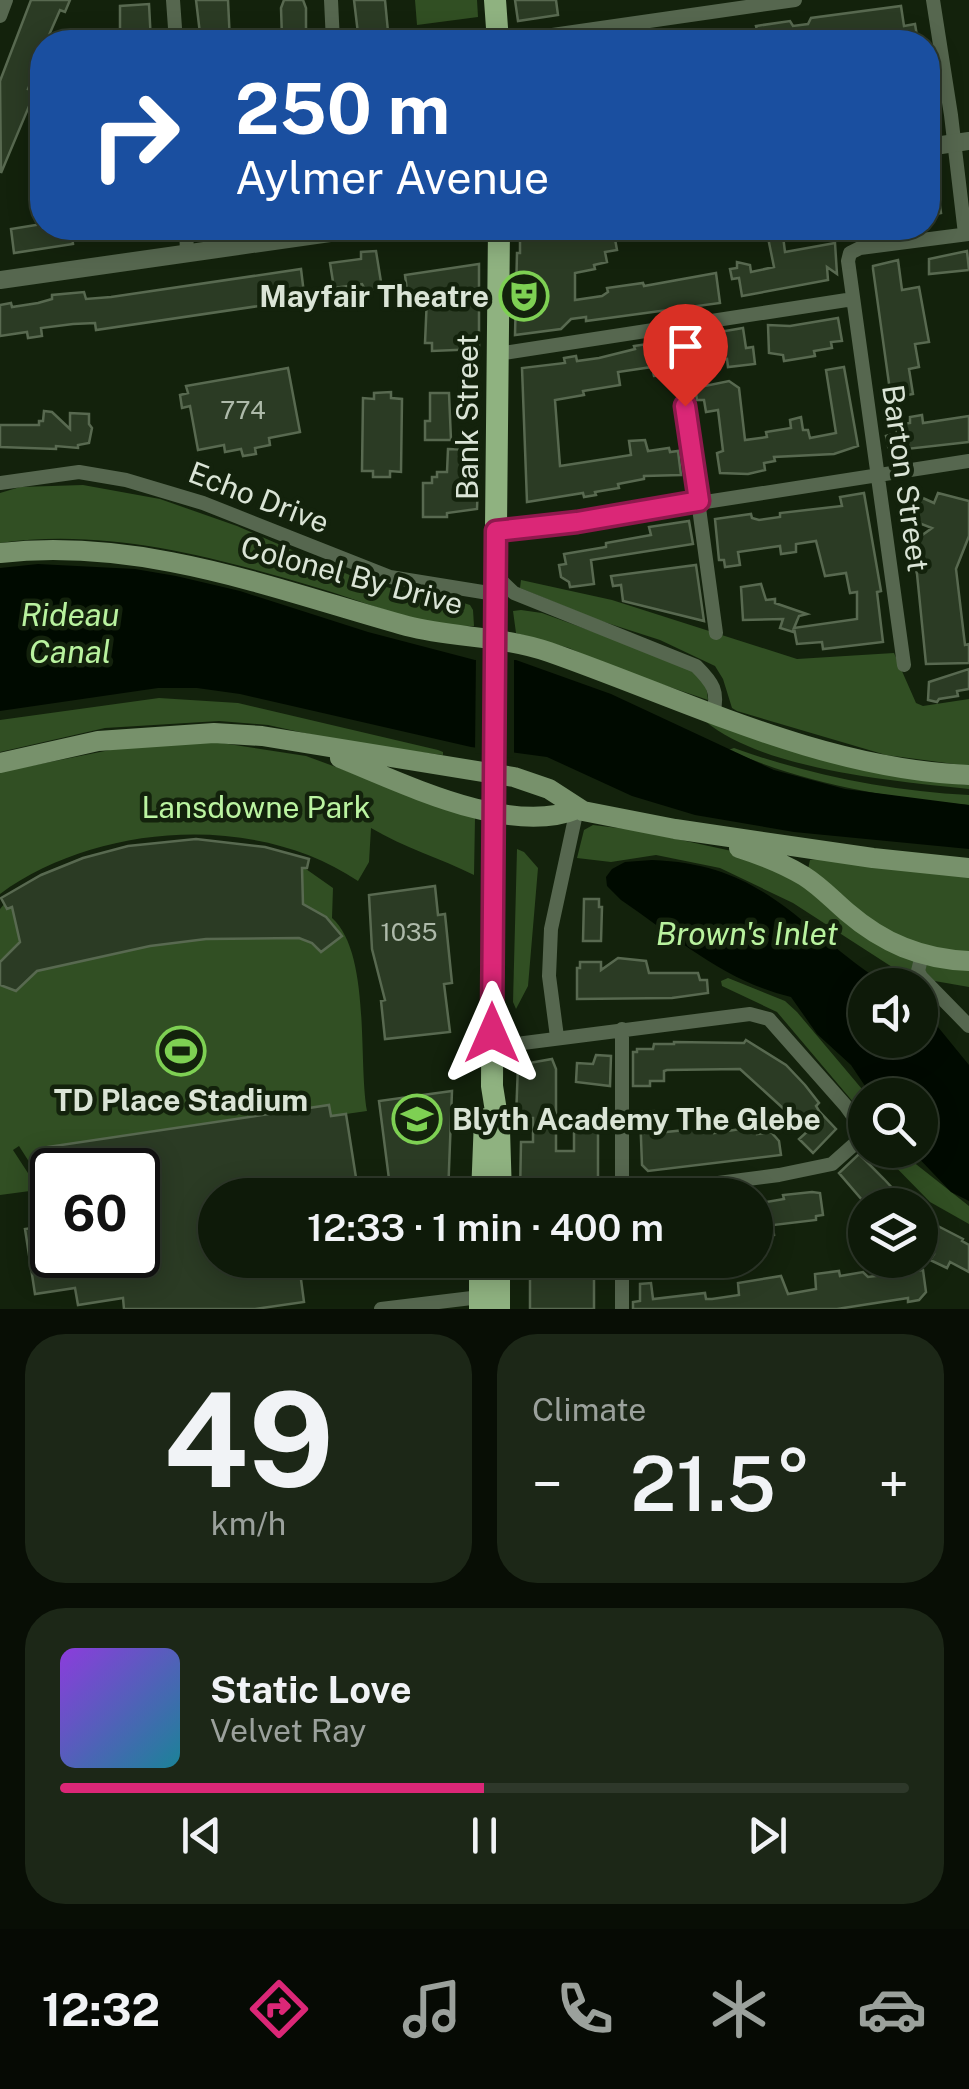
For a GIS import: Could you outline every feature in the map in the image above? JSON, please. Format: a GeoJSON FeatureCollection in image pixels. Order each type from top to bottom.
{"type":"FeatureCollection","features":[{"type":"Feature","properties":{"kind":"main road"},"geometry":{"type":"LineString","coordinates":[[495,0],[499,30]]}},
{"type":"Feature","properties":{"kind":"main road","name":"Bank Street"},"geometry":{"type":"LineString","coordinates":[[498,240],[492,1086],[500,1178]]}},
{"type":"Feature","properties":{"kind":"main road","name":"Colonel By Drive"},"geometry":{"type":"LineString","coordinates":[[0,553],[97,551],[198,565],[410,626],[524,644],[712,715],[866,761],[938,774],[969,775]]}},
{"type":"Feature","properties":{"kind":"main road"},"geometry":{"type":"LineString","coordinates":[[0,763],[98,741],[172,734],[241,734],[514,777],[548,790],[577,809],[674,828],[969,868]]}},
{"type":"Feature","properties":{"kind":"main road"},"geometry":{"type":"LineString","coordinates":[[306,744],[476,808],[541,817],[560,816],[577,809]]}},
{"type":"Feature","properties":{"kind":"main road"},"geometry":{"type":"LineString","coordinates":[[674,828],[764,856],[791,869],[877,934],[922,956],[969,961]]}},
{"type":"Feature","properties":{"kind":"main road","name":"Bank Street"},"geometry":{"type":"LineString","coordinates":[[483,1178],[485,1118],[492,1086]]}},
{"type":"Feature","properties":{"kind":"main road"},"geometry":{"type":"LineString","coordinates":[[484,1278],[489,1303]]}},
{"type":"Feature","properties":{"kind":"main road"},"geometry":{"type":"LineString","coordinates":[[489,1303],[495,1278]]}},
{"type":"Feature","properties":{"kind":"street"},"geometry":{"type":"LineString","coordinates":[[0,16],[6,0]]}},
{"type":"Feature","properties":{"kind":"street"},"geometry":{"type":"LineString","coordinates":[[173,0],[175,30]]}},
{"type":"Feature","properties":{"kind":"street"},"geometry":{"type":"LineString","coordinates":[[332,0],[333,30]]}},
{"type":"Feature","properties":{"kind":"street"},"geometry":{"type":"LineString","coordinates":[[585,30],[794,0]]}},
{"type":"Feature","properties":{"kind":"street"},"geometry":{"type":"LineString","coordinates":[[933,0],[939,30]]}},
{"type":"Feature","properties":{"kind":"street"},"geometry":{"type":"LineString","coordinates":[[940,34],[962,142],[967,234]]}},
{"type":"Feature","properties":{"kind":"street","name":"Barton Street"},"geometry":{"type":"LineString","coordinates":[[940,238],[967,234]]}},
{"type":"Feature","properties":{"kind":"street"},"geometry":{"type":"LineString","coordinates":[[186,240],[187,253]]}},
{"type":"Feature","properties":{"kind":"street"},"geometry":{"type":"LineString","coordinates":[[0,280],[269,240]]}},
{"type":"Feature","properties":{"kind":"street","name":"Barton Street"},"geometry":{"type":"LineString","coordinates":[[904,665],[848,261],[850,253],[860,248],[921,240]]}},
{"type":"Feature","properties":{"kind":"street"},"geometry":{"type":"LineString","coordinates":[[498,354],[853,299]]}},
{"type":"Feature","properties":{"kind":"street"},"geometry":{"type":"LineString","coordinates":[[685,406],[716,633]]}},
{"type":"Feature","properties":{"kind":"street"},"geometry":{"type":"LineString","coordinates":[[496,531],[969,461]]}},
{"type":"Feature","properties":{"kind":"street","name":"Echo Drive"},"geometry":{"type":"LineString","coordinates":[[0,482],[79,472],[126,480],[203,503],[390,578],[495,585],[696,666],[715,684],[717,700],[712,715]]}},
{"type":"Feature","properties":{"kind":"street"},"geometry":{"type":"LineString","coordinates":[[557,1037],[549,976],[552,929],[577,809]]}},
{"type":"Feature","properties":{"kind":"street"},"geometry":{"type":"LineString","coordinates":[[922,956],[920,978],[969,1026]]}},
{"type":"Feature","properties":{"kind":"street"},"geometry":{"type":"LineString","coordinates":[[492,1046],[750,1014],[770,1019],[848,1112]]}},
{"type":"Feature","properties":{"kind":"street"},"geometry":{"type":"LineString","coordinates":[[622,1029],[624,1178]]}},
{"type":"Feature","properties":{"kind":"street"},"geometry":{"type":"LineString","coordinates":[[756,1178],[832,1164],[848,1151]]}},
{"type":"Feature","properties":{"kind":"street"},"geometry":{"type":"LineString","coordinates":[[622,1278],[622,1309]]}},
{"type":"Feature","properties":{"kind":"street"},"geometry":{"type":"LineString","coordinates":[[381,1309],[489,1303]]}},
{"type":"Feature","properties":{"kind":"green space"},"geometry":{"type":"Polygon","coordinates":[[[415,0],[477,0],[478,17],[417,25],[415,0]]]}},
{"type":"Feature","properties":{"kind":"green space"},"geometry":{"type":"Polygon","coordinates":[[[83,485],[160,499],[237,526],[361,580],[470,605],[474,626],[417,619],[246,567],[165,549],[82,539],[0,543],[0,493],[20,487],[83,485]]]}},
{"type":"Feature","properties":{"kind":"green space"},"geometry":{"type":"Polygon","coordinates":[[[521,580],[612,600],[797,659],[894,653],[916,703],[923,706],[969,699],[969,766],[886,755],[737,711],[732,708],[715,666],[660,640],[520,588],[521,580]]]}},
{"type":"Feature","properties":{"kind":"green space"},"geometry":{"type":"Polygon","coordinates":[[[513,611],[542,613],[687,666],[706,685],[708,700],[569,648],[516,633],[513,611]]]}},
{"type":"Feature","properties":{"kind":"green space"},"geometry":{"type":"Polygon","coordinates":[[[159,698],[238,703],[438,750],[443,755],[354,744],[268,725],[219,721],[105,728],[0,752],[0,720],[159,698]]]}},
{"type":"Feature","properties":{"kind":"green space"},"geometry":{"type":"Polygon","coordinates":[[[705,721],[917,780],[969,785],[969,789],[868,777],[795,762],[730,738],[705,721]]]}},
{"type":"Feature","properties":{"kind":"green space","name":"Lansdowne Park"},"geometry":{"type":"Polygon","coordinates":[[[215,742],[306,756],[475,818],[474,875],[371,828],[369,862],[358,881],[318,859],[273,844],[226,836],[178,835],[129,840],[83,852],[39,870],[0,894],[0,772],[125,747],[215,742]]]}},
{"type":"Feature","properties":{"kind":"green space"},"geometry":{"type":"Polygon","coordinates":[[[734,748],[850,780],[969,795],[969,805],[906,798],[816,780],[728,750],[734,748]]]}},
{"type":"Feature","properties":{"kind":"green space"},"geometry":{"type":"Polygon","coordinates":[[[593,825],[635,830],[741,853],[811,889],[850,923],[969,967],[969,987],[938,982],[938,968],[894,968],[793,903],[720,868],[656,855],[611,862],[577,858],[584,830],[593,825]]]}},
{"type":"Feature","properties":{"kind":"green space"},"geometry":{"type":"Polygon","coordinates":[[[517,849],[538,868],[528,986],[516,1009],[513,1002],[517,849]]]}},
{"type":"Feature","properties":{"kind":"green space","name":"TD Place Stadium"},"geometry":{"type":"Polygon","coordinates":[[[124,852],[296,862],[333,888],[332,918],[353,956],[361,1009],[367,1111],[346,1114],[355,1178],[198,1178],[198,1278],[260,1278],[78,1305],[74,1284],[69,1278],[160,1278],[160,1148],[30,1148],[30,1163],[19,1146],[13,1150],[30,1176],[30,1191],[0,1195],[0,909],[26,885],[72,865],[124,852]]]}},
{"type":"Feature","properties":{"kind":"green space"},"geometry":{"type":"Polygon","coordinates":[[[810,860],[969,874],[969,956],[919,948],[888,934],[808,869],[810,860]]]}},
{"type":"Feature","properties":{"kind":"green space"},"geometry":{"type":"Polygon","coordinates":[[[728,978],[785,1001],[853,1078],[848,1078],[848,1096],[777,1012],[722,986],[721,981],[728,978]]]}},
{"type":"Feature","properties":{"kind":"green space"},"geometry":{"type":"Polygon","coordinates":[[[897,1168],[921,1168],[969,1206],[969,1224],[938,1207],[938,1188],[916,1188],[897,1168]]]}},
{"type":"Feature","properties":{"kind":"water","name":"Rideau Canal"},"geometry":{"type":"Polygon","coordinates":[[[38,564],[135,569],[176,576],[475,660],[516,660],[611,694],[774,770],[845,789],[969,805],[969,849],[794,832],[695,815],[632,796],[547,757],[471,747],[240,694],[158,688],[0,711],[0,568],[38,564]]]}},
{"type":"Feature","properties":{"kind":"water","name":"Brown's Inlet"},"geometry":{"type":"Polygon","coordinates":[[[625,862],[689,864],[748,883],[862,968],[848,968],[848,1058],[938,1058],[938,1027],[969,1065],[969,1201],[951,1192],[928,1168],[938,1168],[938,1078],[860,1078],[817,1034],[791,997],[723,969],[621,900],[607,886],[606,877],[625,862]]]}},
{"type":"Feature","properties":{"kind":"pier"},"geometry":{"type":"Polygon","coordinates":[[[476,655],[514,655],[514,758],[475,753],[476,655]]]}},
{"type":"Feature","properties":{"kind":"building"},"geometry":{"type":"Polygon","coordinates":[[[31,0],[70,0],[65,12],[60,10],[51,30],[30,30],[30,104],[1,173],[0,81],[31,0]]]}},
{"type":"Feature","properties":{"kind":"building"},"geometry":{"type":"Polygon","coordinates":[[[196,0],[228,0],[229,30],[200,30],[196,0]]]}},
{"type":"Feature","properties":{"kind":"building"},"geometry":{"type":"Polygon","coordinates":[[[284,0],[303,0],[306,30],[282,30],[284,0]]]}},
{"type":"Feature","properties":{"kind":"building"},"geometry":{"type":"Polygon","coordinates":[[[354,0],[385,0],[388,30],[358,30],[354,0]]]}},
{"type":"Feature","properties":{"kind":"building"},"geometry":{"type":"Polygon","coordinates":[[[515,0],[556,0],[558,15],[518,21],[515,0]]]}},
{"type":"Feature","properties":{"kind":"building"},"geometry":{"type":"Polygon","coordinates":[[[149,4],[150,30],[120,30],[120,6],[149,4]]]}},
{"type":"Feature","properties":{"kind":"building"},"geometry":{"type":"Polygon","coordinates":[[[901,6],[904,26],[915,24],[916,30],[757,30],[756,26],[790,21],[793,26],[808,24],[811,18],[901,6]]]}},
{"type":"Feature","properties":{"kind":"building"},"geometry":{"type":"Polygon","coordinates":[[[30,226],[30,240],[72,240],[73,244],[14,253],[11,229],[30,226]]]}},
{"type":"Feature","properties":{"kind":"building"},"geometry":{"type":"Polygon","coordinates":[[[520,240],[615,240],[617,250],[605,252],[607,262],[575,273],[575,300],[602,296],[607,288],[643,283],[644,286],[716,273],[720,303],[586,321],[586,317],[571,319],[561,329],[515,335],[520,240]]]}},
{"type":"Feature","properties":{"kind":"building"},"geometry":{"type":"Polygon","coordinates":[[[768,240],[784,240],[785,252],[835,243],[837,274],[827,267],[828,280],[742,296],[739,278],[732,279],[730,269],[737,268],[737,262],[750,265],[751,272],[774,267],[768,240]]]}},
{"type":"Feature","properties":{"kind":"building"},"geometry":{"type":"Polygon","coordinates":[[[376,251],[382,288],[366,291],[362,284],[334,288],[330,263],[361,259],[361,252],[376,251]]]}},
{"type":"Feature","properties":{"kind":"building"},"geometry":{"type":"Polygon","coordinates":[[[967,251],[969,270],[929,274],[929,259],[967,251]]]}},
{"type":"Feature","properties":{"kind":"building"},"geometry":{"type":"Polygon","coordinates":[[[898,260],[902,290],[919,287],[929,342],[915,344],[919,367],[909,369],[913,394],[891,398],[873,266],[898,260]]]}},
{"type":"Feature","properties":{"kind":"building"},"geometry":{"type":"Polygon","coordinates":[[[479,264],[479,349],[432,351],[432,343],[425,343],[427,297],[408,299],[405,275],[479,264]]]}},
{"type":"Feature","properties":{"kind":"building"},"geometry":{"type":"Polygon","coordinates":[[[301,269],[305,302],[96,330],[95,323],[41,328],[42,336],[28,338],[27,332],[0,336],[0,305],[38,303],[52,299],[52,295],[84,292],[86,299],[111,297],[301,269]]]}},
{"type":"Feature","properties":{"kind":"building"},"geometry":{"type":"Polygon","coordinates":[[[838,318],[842,341],[831,342],[832,348],[814,351],[815,356],[784,361],[783,355],[769,353],[768,325],[790,326],[838,318]]]}},
{"type":"Feature","properties":{"kind":"building"},"geometry":{"type":"Polygon","coordinates":[[[743,328],[746,348],[753,347],[755,364],[728,367],[727,359],[709,362],[707,338],[713,337],[713,333],[743,328]]]}},
{"type":"Feature","properties":{"kind":"building"},"geometry":{"type":"Polygon","coordinates":[[[682,339],[689,365],[666,368],[667,375],[654,376],[652,367],[618,372],[620,385],[555,400],[560,466],[631,455],[629,441],[645,440],[648,451],[678,451],[681,475],[644,476],[618,484],[619,488],[595,492],[596,495],[584,497],[583,493],[527,502],[522,368],[565,363],[564,358],[576,356],[577,361],[599,358],[635,349],[634,346],[682,339]]]}},
{"type":"Feature","properties":{"kind":"building"},"geometry":{"type":"Polygon","coordinates":[[[844,367],[858,446],[834,454],[774,457],[775,461],[764,463],[765,470],[748,474],[720,473],[717,453],[723,451],[718,410],[706,412],[704,400],[697,400],[695,388],[729,381],[739,388],[745,440],[791,428],[790,420],[801,417],[803,430],[808,430],[810,438],[836,433],[826,370],[844,367]]]}},
{"type":"Feature","properties":{"kind":"building"},"geometry":{"type":"Polygon","coordinates":[[[288,368],[300,432],[269,438],[270,445],[255,448],[256,454],[243,456],[241,449],[225,452],[224,445],[198,450],[190,406],[182,408],[180,395],[188,393],[186,386],[288,368]]]}},
{"type":"Feature","properties":{"kind":"building"},"geometry":{"type":"Polygon","coordinates":[[[391,392],[391,398],[402,399],[401,472],[373,477],[373,471],[362,471],[363,398],[374,399],[374,393],[391,392]]]}},
{"type":"Feature","properties":{"kind":"building"},"geometry":{"type":"Polygon","coordinates":[[[430,393],[449,393],[451,440],[425,440],[430,393]]]}},
{"type":"Feature","properties":{"kind":"building"},"geometry":{"type":"Polygon","coordinates":[[[44,411],[52,412],[70,429],[70,413],[89,414],[89,443],[56,449],[0,447],[0,425],[39,425],[44,411]]]}},
{"type":"Feature","properties":{"kind":"building"},"geometry":{"type":"Polygon","coordinates":[[[922,415],[923,423],[969,416],[969,442],[889,451],[886,436],[897,433],[896,425],[910,423],[910,417],[922,415]]]}},
{"type":"Feature","properties":{"kind":"building"},"geometry":{"type":"Polygon","coordinates":[[[448,449],[476,450],[479,456],[477,509],[447,513],[447,517],[423,517],[423,483],[432,483],[437,472],[447,472],[448,449]]]}},
{"type":"Feature","properties":{"kind":"building"},"geometry":{"type":"Polygon","coordinates":[[[864,493],[881,591],[877,592],[883,642],[823,649],[822,642],[797,644],[794,628],[857,619],[857,592],[850,593],[846,573],[825,576],[816,541],[796,544],[796,552],[781,554],[780,546],[738,552],[740,565],[725,567],[724,560],[719,560],[715,519],[751,514],[759,520],[780,517],[780,513],[842,506],[840,497],[864,493]]]}},
{"type":"Feature","properties":{"kind":"building"},"geometry":{"type":"Polygon","coordinates":[[[938,493],[969,501],[969,536],[956,569],[969,663],[926,664],[911,549],[914,541],[932,528],[906,518],[902,508],[906,500],[916,495],[934,503],[938,493]]]}},
{"type":"Feature","properties":{"kind":"building"},"geometry":{"type":"Polygon","coordinates":[[[689,521],[693,544],[591,560],[594,584],[570,587],[561,577],[559,565],[566,564],[564,554],[651,535],[649,527],[689,521]]]}},
{"type":"Feature","properties":{"kind":"building"},"geometry":{"type":"Polygon","coordinates":[[[696,565],[704,621],[623,601],[621,585],[613,586],[611,576],[696,565]]]}},
{"type":"Feature","properties":{"kind":"building"},"geometry":{"type":"Polygon","coordinates":[[[761,584],[766,600],[775,599],[775,603],[807,614],[799,616],[793,632],[780,628],[783,619],[743,620],[741,587],[761,584]]]}},
{"type":"Feature","properties":{"kind":"building"},"geometry":{"type":"Polygon","coordinates":[[[969,669],[969,689],[937,702],[928,700],[929,682],[969,669]]]}},
{"type":"Feature","properties":{"kind":"building"},"geometry":{"type":"Polygon","coordinates":[[[196,839],[265,847],[309,859],[307,868],[302,868],[303,904],[326,917],[342,936],[321,952],[299,938],[206,939],[150,946],[37,971],[16,991],[0,985],[0,962],[20,942],[12,907],[7,909],[1,898],[41,875],[83,858],[128,846],[196,839]]]}},
{"type":"Feature","properties":{"kind":"building"},"geometry":{"type":"Polygon","coordinates":[[[435,886],[438,915],[445,914],[452,983],[444,984],[450,1032],[385,1039],[381,1001],[385,1000],[372,949],[369,895],[435,886]]]}},
{"type":"Feature","properties":{"kind":"building"},"geometry":{"type":"Polygon","coordinates":[[[584,899],[599,899],[601,941],[583,941],[584,899]]]}},
{"type":"Feature","properties":{"kind":"building"},"geometry":{"type":"Polygon","coordinates":[[[618,958],[646,961],[649,973],[698,973],[700,980],[707,980],[708,993],[672,998],[577,999],[580,962],[601,962],[601,970],[618,958]]]}},
{"type":"Feature","properties":{"kind":"building"},"geometry":{"type":"Polygon","coordinates":[[[746,1040],[786,1065],[836,1129],[813,1153],[799,1139],[808,1131],[740,1069],[667,1070],[664,1081],[633,1086],[633,1052],[637,1049],[674,1042],[746,1040]]]}},
{"type":"Feature","properties":{"kind":"building"},"geometry":{"type":"Polygon","coordinates":[[[596,1055],[611,1056],[610,1086],[576,1082],[577,1063],[593,1064],[596,1055]]]}},
{"type":"Feature","properties":{"kind":"building"},"geometry":{"type":"Polygon","coordinates":[[[552,1059],[556,1069],[556,1151],[574,1151],[574,1131],[598,1129],[598,1178],[520,1178],[521,1142],[533,1142],[533,1118],[516,1118],[518,1065],[552,1059]]]}},
{"type":"Feature","properties":{"kind":"building"},"geometry":{"type":"Polygon","coordinates":[[[452,1091],[449,1178],[389,1178],[379,1101],[452,1091]]]}},
{"type":"Feature","properties":{"kind":"building"},"geometry":{"type":"Polygon","coordinates":[[[329,1105],[331,1116],[346,1114],[356,1178],[198,1178],[198,1278],[301,1278],[304,1302],[255,1309],[124,1309],[123,1298],[78,1305],[75,1288],[35,1294],[33,1278],[160,1278],[160,1148],[41,1148],[329,1105]]]}},
{"type":"Feature","properties":{"kind":"building"},"geometry":{"type":"Polygon","coordinates":[[[748,1107],[751,1127],[756,1127],[757,1134],[771,1132],[779,1141],[781,1155],[648,1171],[642,1165],[640,1112],[654,1111],[656,1133],[713,1127],[714,1133],[741,1129],[741,1108],[748,1107]]]}},
{"type":"Feature","properties":{"kind":"building"},"geometry":{"type":"Polygon","coordinates":[[[848,1164],[848,1168],[872,1168],[892,1188],[852,1188],[839,1173],[848,1164]]]}},
{"type":"Feature","properties":{"kind":"building"},"geometry":{"type":"Polygon","coordinates":[[[820,1193],[823,1215],[816,1216],[816,1220],[773,1225],[773,1201],[784,1199],[783,1195],[820,1193]]]}},
{"type":"Feature","properties":{"kind":"building"},"geometry":{"type":"Polygon","coordinates":[[[938,1226],[969,1245],[969,1272],[950,1262],[947,1268],[938,1264],[938,1226]]]}},
{"type":"Feature","properties":{"kind":"building"},"geometry":{"type":"Polygon","coordinates":[[[30,1228],[30,1262],[25,1229],[30,1228]]]}},
{"type":"Feature","properties":{"kind":"building"},"geometry":{"type":"Polygon","coordinates":[[[839,1271],[840,1276],[924,1278],[926,1292],[919,1300],[908,1302],[908,1298],[837,1309],[633,1309],[633,1302],[640,1301],[640,1284],[651,1283],[653,1299],[705,1293],[706,1299],[712,1299],[739,1295],[738,1283],[781,1276],[788,1294],[816,1289],[815,1274],[839,1271]]]}},
{"type":"Feature","properties":{"kind":"building"},"geometry":{"type":"Polygon","coordinates":[[[530,1278],[594,1278],[594,1309],[530,1309],[530,1278]]]}},
{"type":"Feature","properties":{"kind":"place","name":"Mayfair Theatre"},"geometry":{"type":"Point","coordinates":[524,296]}},
{"type":"Feature","properties":{"kind":"place","name":"TD Place Stadium"},"geometry":{"type":"Point","coordinates":[181,1051]}},
{"type":"Feature","properties":{"kind":"place","name":"Blyth Academy The Glebe"},"geometry":{"type":"Point","coordinates":[417,1119]}},
{"type":"Feature","properties":{"kind":"route"},"geometry":{"type":"LineString","coordinates":[[492,1033],[496,531],[699,501],[685,406]]}}]}
